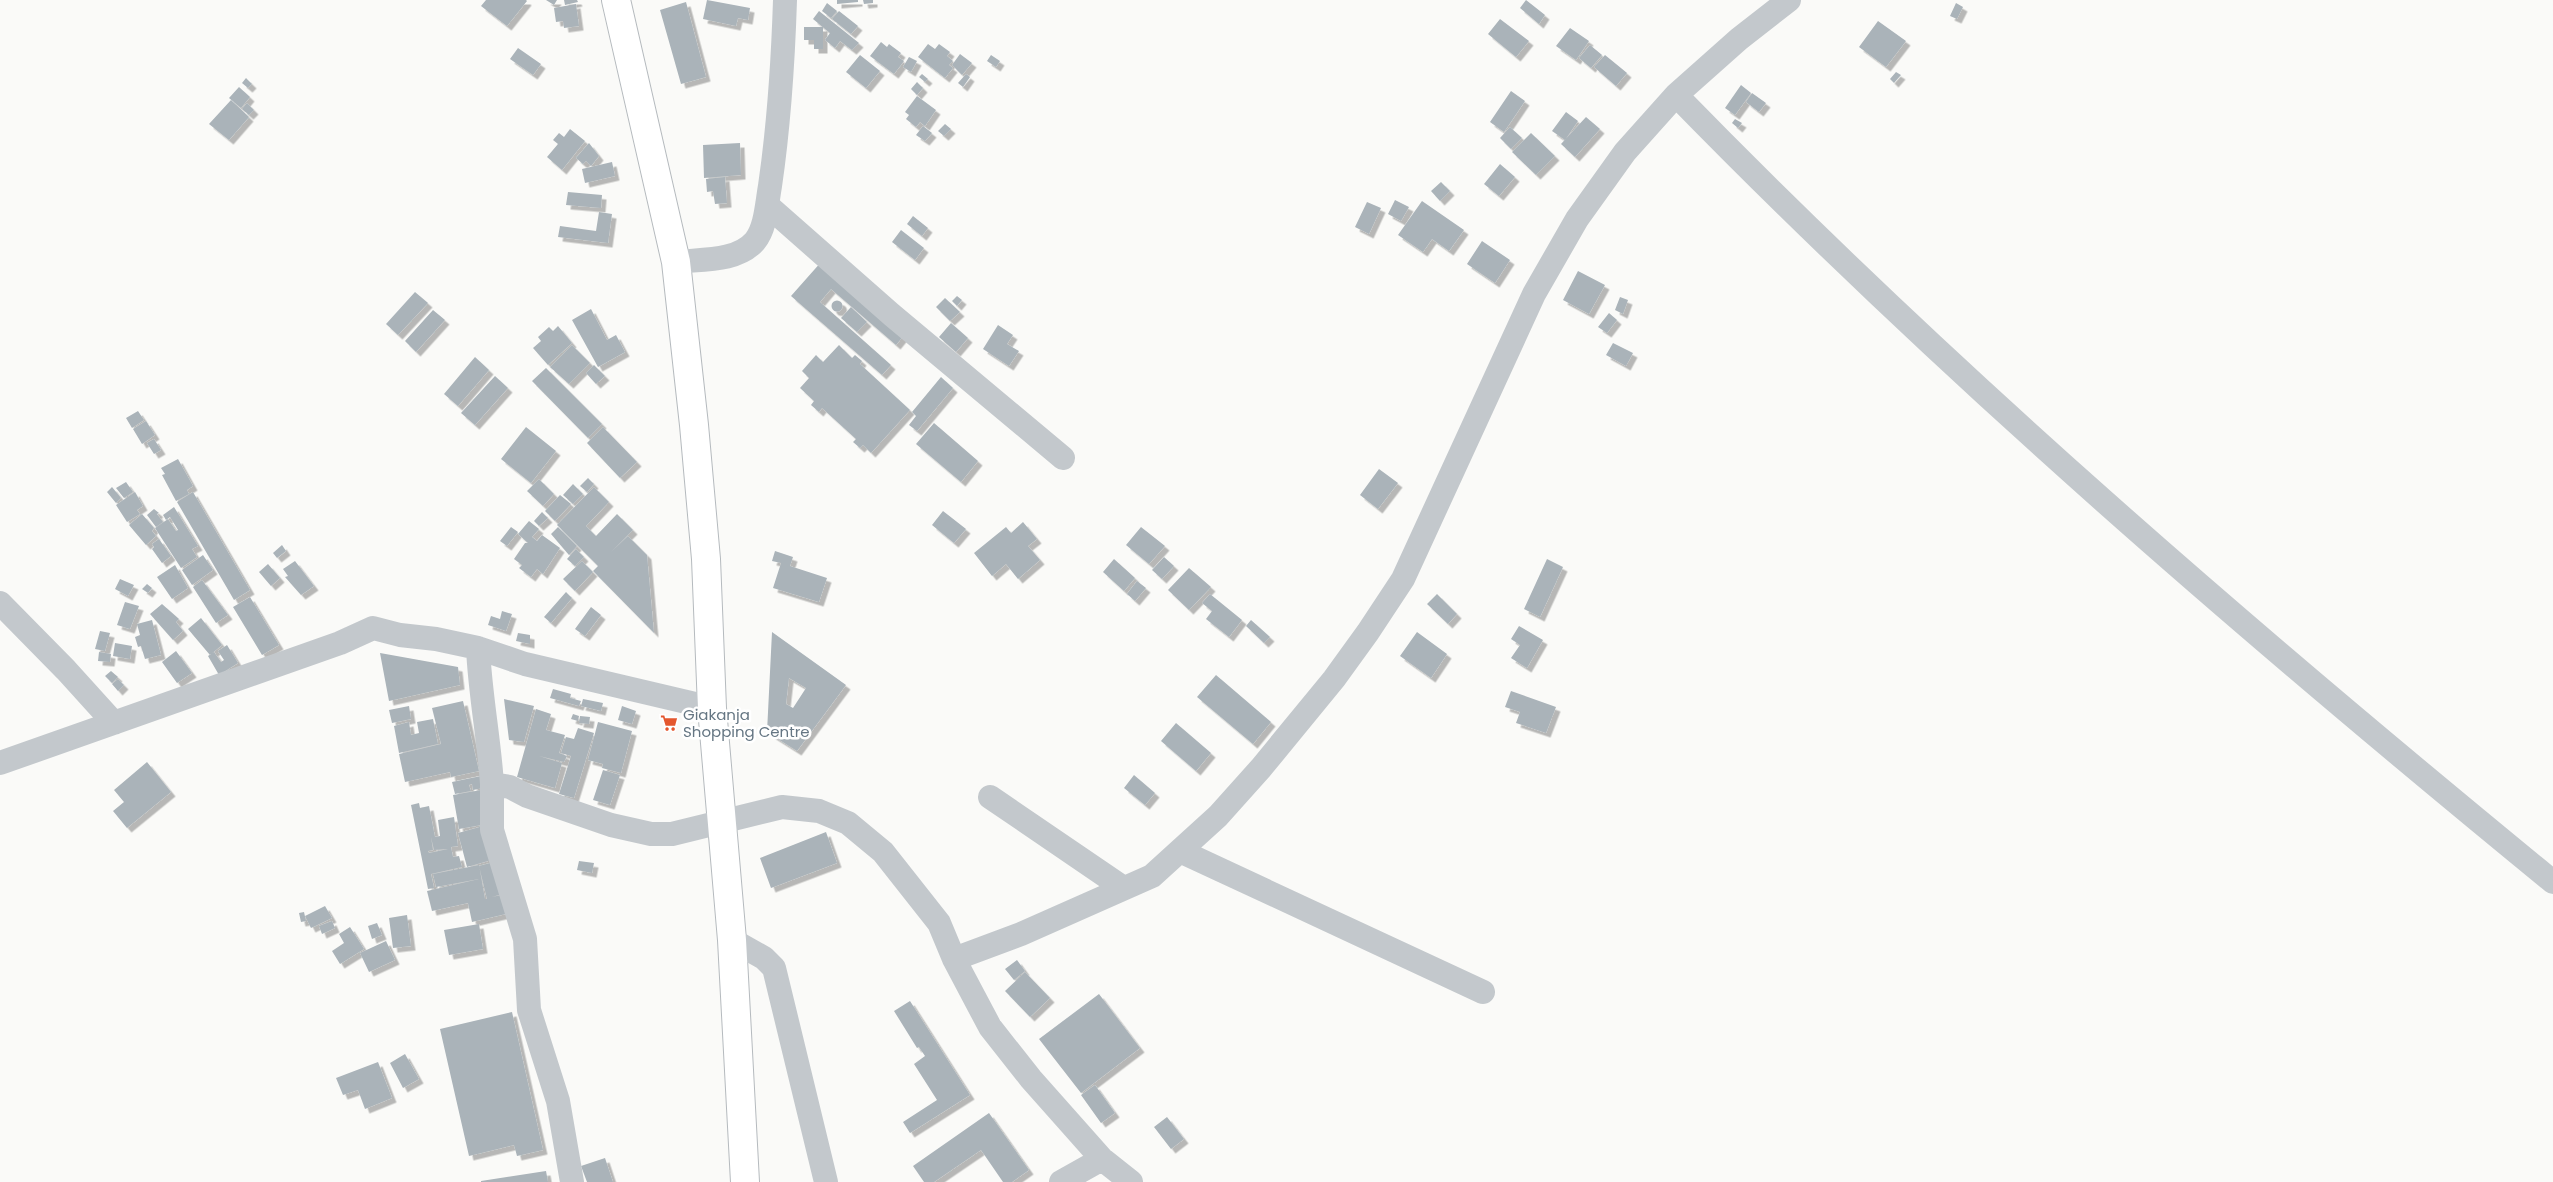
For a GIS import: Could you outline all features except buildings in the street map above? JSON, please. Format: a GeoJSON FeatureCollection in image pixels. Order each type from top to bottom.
{"type":"FeatureCollection","features":[{"type":"Feature","properties":{"kind":"main road"},"geometry":{"type":"LineString","coordinates":[[616,0],[676,262],[705,549],[712,708],[732,940],[745,1182]]}},
{"type":"Feature","properties":{"kind":"street"},"geometry":{"type":"LineString","coordinates":[[676,262],[741,252],[756,240],[767,205],[778,128],[785,0]]}},
{"type":"Feature","properties":{"kind":"street"},"geometry":{"type":"LineString","coordinates":[[954,958],[1021,934],[1122,887],[1152,876],[1218,816],[1261,768],[1368,632],[1403,579],[1534,294],[1577,219],[1625,152],[1676,95],[1739,39],[1789,0]]}},
{"type":"Feature","properties":{"kind":"street"},"geometry":{"type":"LineString","coordinates":[[1676,95],[1956,368],[2285,658],[2553,882]]}},
{"type":"Feature","properties":{"kind":"street"},"geometry":{"type":"LineString","coordinates":[[767,205],[892,315],[1063,458]]}},
{"type":"Feature","properties":{"kind":"street"},"geometry":{"type":"LineString","coordinates":[[0,603],[66,670],[114,723]]}},
{"type":"Feature","properties":{"kind":"street"},"geometry":{"type":"LineString","coordinates":[[0,763],[340,643],[373,628],[478,648],[525,664],[712,708]]}},
{"type":"Feature","properties":{"kind":"street"},"geometry":{"type":"LineString","coordinates":[[478,648],[480,691],[487,721],[492,784],[492,830],[525,939],[529,1010],[558,1101],[572,1182]]}},
{"type":"Feature","properties":{"kind":"street"},"geometry":{"type":"LineString","coordinates":[[492,784],[510,787],[527,796],[611,825],[651,834],[672,834],[782,807],[819,811],[848,823],[884,852],[939,923],[954,958],[990,1027],[1031,1079],[1102,1159],[1131,1182]]}},
{"type":"Feature","properties":{"kind":"street"},"geometry":{"type":"LineString","coordinates":[[990,797],[1122,887]]}},
{"type":"Feature","properties":{"kind":"street"},"geometry":{"type":"LineString","coordinates":[[1180,851],[1483,992]]}},
{"type":"Feature","properties":{"kind":"street"},"geometry":{"type":"LineString","coordinates":[[732,940],[764,958],[774,968],[826,1182]]}},
{"type":"Feature","properties":{"kind":"street"},"geometry":{"type":"LineString","coordinates":[[1061,1182],[1102,1159]]}},
{"type":"Feature","properties":{"kind":"place","name":"Giakanja Shopping Centre"},"geometry":{"type":"Point","coordinates":[669,723]}}]}
